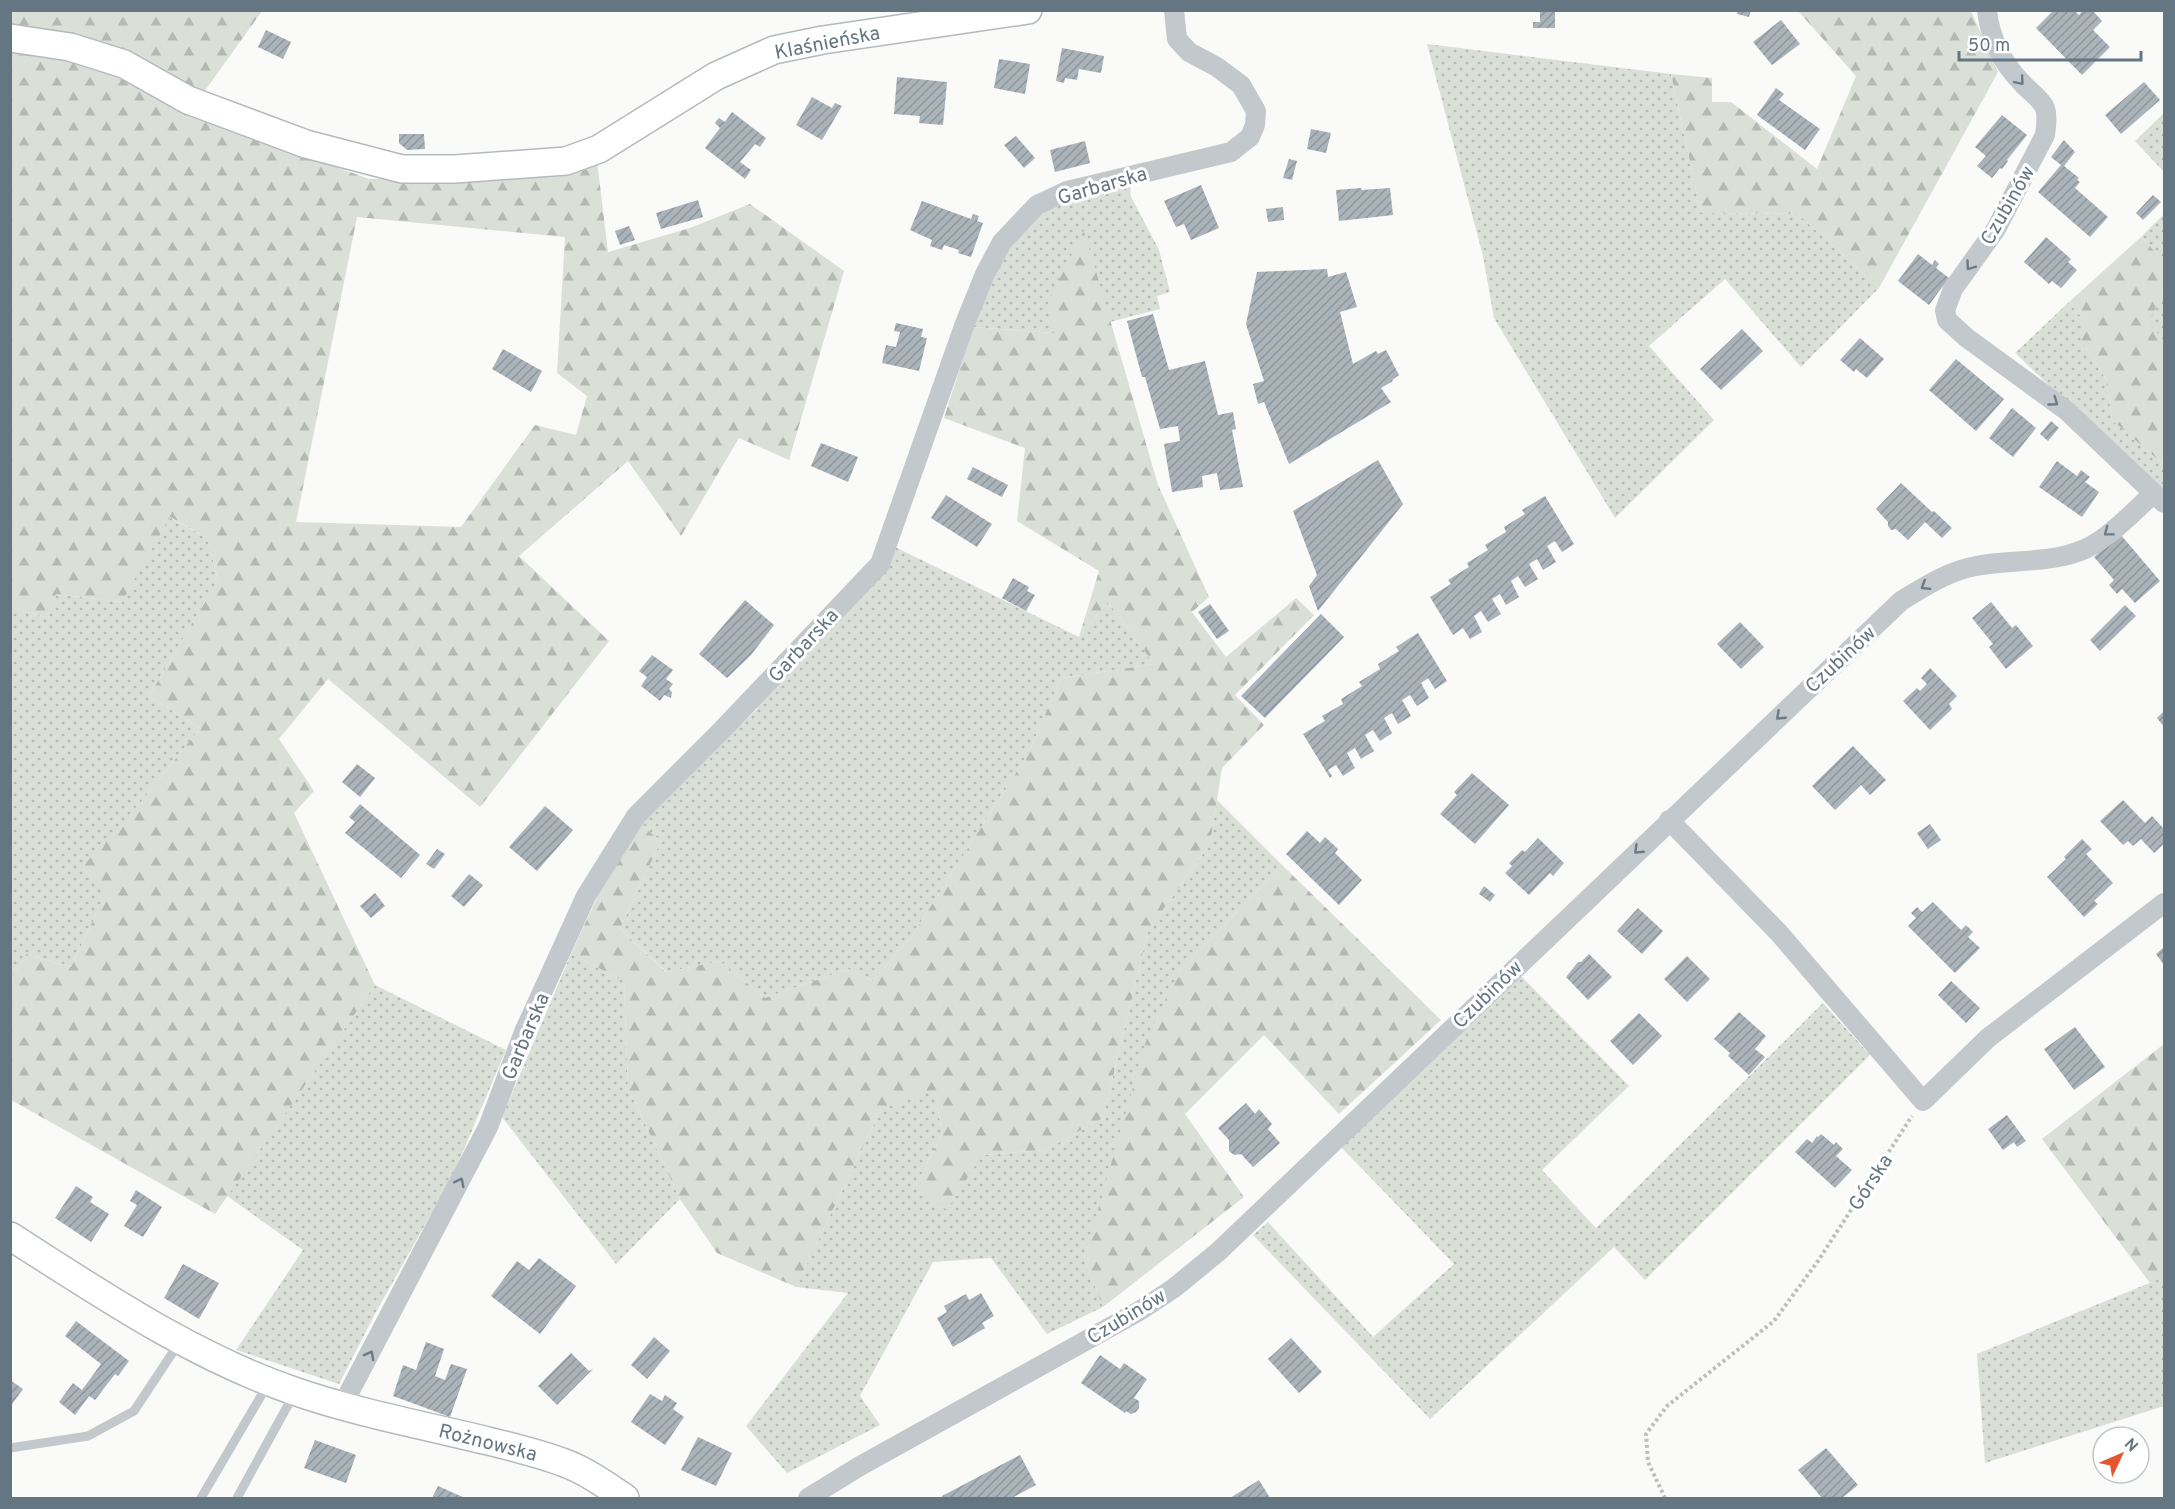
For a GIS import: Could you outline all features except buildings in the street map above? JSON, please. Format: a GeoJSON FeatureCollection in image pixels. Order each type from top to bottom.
{"type":"FeatureCollection","features":[{"type":"Feature","properties":{"kind":"street","name":"Klaśnieńska"},"geometry":{"type":"LineString","coordinates":[[10,38],[70,46],[124,64],[188,100],[306,144],[402,169],[455,169],[566,161],[599,149],[716,76],[774,50],[823,40],[1028,10]]}},
{"type":"Feature","properties":{"kind":"street","name":"Garbarska"},"geometry":{"type":"LineString","coordinates":[[342,1406],[488,1127],[524,1032],[586,896],[636,816],[728,724],[880,564],[964,326],[985,274],[1002,242],[1037,205],[1067,191],[1230,152],[1250,137],[1256,125],[1256,111],[1246,93],[1240,85],[1217,67],[1189,52],[1177,39],[1174,10]]}},
{"type":"Feature","properties":{"kind":"street","name":"Czubinów"},"geometry":{"type":"LineString","coordinates":[[808,1498],[860,1466],[1141,1310],[1174,1288],[1218,1252],[1901,601],[1937,579],[1974,566],[2061,557],[2086,548],[2159,499],[2067,411],[1967,338],[1947,320],[1945,310],[1953,289],[1996,229],[2045,135],[2047,119],[2044,106],[2020,82],[1998,51],[1988,26],[1987,10]]}},
{"type":"Feature","properties":{"kind":"street"},"geometry":{"type":"LineString","coordinates":[[1670,820],[1779,933],[1923,1101],[1988,1038],[2164,903]]}},
{"type":"Feature","properties":{"kind":"street","name":"Rożnowska"},"geometry":{"type":"LineString","coordinates":[[10,1236],[181,1341],[228,1365],[295,1392],[342,1406],[522,1449],[564,1462],[625,1498]]}},
{"type":"Feature","properties":{"kind":"lane"},"geometry":{"type":"LineString","coordinates":[[10,1448],[88,1436],[134,1411],[181,1341]]}},
{"type":"Feature","properties":{"kind":"lane"},"geometry":{"type":"LineString","coordinates":[[201,1498],[269,1382]]}},
{"type":"Feature","properties":{"kind":"lane"},"geometry":{"type":"LineString","coordinates":[[237,1498],[295,1392]]}},
{"type":"Feature","properties":{"kind":"path","name":"Górska"},"geometry":{"type":"LineString","coordinates":[[1665,1498],[1648,1462],[1646,1434],[1667,1406],[1774,1321],[1818,1261],[1923,1101]]}},
{"type":"Feature","properties":{"kind":"green space"},"geometry":{"type":"Polygon","coordinates":[[[11,11],[262,11],[204,92],[194,115],[369,179],[557,172],[597,161],[608,252],[690,228],[750,204],[844,271],[789,460],[739,438],[681,536],[628,461],[519,556],[609,641],[480,807],[328,679],[279,739],[314,791],[294,813],[375,985],[215,1214],[11,1100],[11,981],[26,954],[71,967],[105,895],[83,866],[146,796],[200,728],[149,696],[218,580],[207,538],[170,517],[122,602],[56,594],[48,618],[11,607],[11,11]],[[357,217],[296,522],[461,527],[535,425],[576,435],[587,396],[557,373],[565,237],[357,217]]]}},
{"type":"Feature","properties":{"kind":"green space"},"geometry":{"type":"Polygon","coordinates":[[[1798,11],[1971,11],[1998,72],[1879,288],[1798,214],[1701,213],[1671,74],[1712,78],[1712,102],[1731,102],[1817,169],[1856,76],[1798,11]]]}},
{"type":"Feature","properties":{"kind":"green space"},"geometry":{"type":"Polygon","coordinates":[[[1427,44],[1671,74],[1701,213],[1798,214],[1879,288],[1801,367],[1725,279],[1649,346],[1714,420],[1615,518],[1494,318],[1483,256],[1427,44]]]}},
{"type":"Feature","properties":{"kind":"green space"},"geometry":{"type":"Polygon","coordinates":[[[2164,113],[2164,172],[2135,141],[2164,113]]]}},
{"type":"Feature","properties":{"kind":"green space"},"geometry":{"type":"Polygon","coordinates":[[[1131,185],[1130,195],[1159,250],[1170,292],[1157,296],[1160,309],[1110,322],[1083,231],[1054,333],[973,327],[1006,251],[1026,223],[1064,200],[1131,185]]]}},
{"type":"Feature","properties":{"kind":"green space"},"geometry":{"type":"Polygon","coordinates":[[[2164,214],[2164,261],[2141,237],[2164,214]]]}},
{"type":"Feature","properties":{"kind":"green space"},"geometry":{"type":"Polygon","coordinates":[[[1084,230],[1158,485],[1209,597],[1192,612],[1226,657],[1296,598],[1314,615],[1235,695],[1264,725],[1222,768],[1210,844],[1148,931],[1103,1118],[1045,1150],[982,1155],[947,1210],[915,1187],[942,1134],[935,1090],[881,1109],[796,1287],[717,1253],[680,1199],[628,1087],[624,981],[571,954],[618,852],[640,824],[661,841],[620,929],[666,972],[720,961],[765,998],[848,969],[873,981],[913,934],[1028,754],[1061,678],[1154,664],[1108,602],[1079,637],[1099,571],[1017,521],[1025,448],[944,418],[973,327],[1054,333],[1048,302],[1084,230]]]}},
{"type":"Feature","properties":{"kind":"green space"},"geometry":{"type":"Polygon","coordinates":[[[2141,237],[2164,261],[2164,293],[2148,322],[2164,341],[2164,465],[2112,420],[2106,379],[2082,341],[2082,318],[2069,302],[2141,237]]]}},
{"type":"Feature","properties":{"kind":"green space"},"geometry":{"type":"Polygon","coordinates":[[[2164,293],[2164,341],[2147,322],[2164,293]]]}},
{"type":"Feature","properties":{"kind":"green space"},"geometry":{"type":"Polygon","coordinates":[[[2069,302],[2082,318],[2082,341],[2106,379],[2112,420],[2164,465],[2164,495],[2015,353],[2069,302]]]}},
{"type":"Feature","properties":{"kind":"green space"},"geometry":{"type":"Polygon","coordinates":[[[169,517],[207,538],[218,580],[149,696],[200,728],[146,796],[105,895],[71,967],[26,954],[11,981],[11,607],[48,618],[55,594],[122,602],[169,517]]]}},
{"type":"Feature","properties":{"kind":"green space"},"geometry":{"type":"Polygon","coordinates":[[[893,546],[1079,637],[1108,602],[1154,664],[1061,678],[1028,754],[913,934],[873,981],[848,969],[765,998],[720,961],[667,972],[620,929],[661,841],[640,824],[757,709],[760,698],[893,546]]]}},
{"type":"Feature","properties":{"kind":"green space"},"geometry":{"type":"Polygon","coordinates":[[[1217,800],[1282,865],[1179,972],[1084,1258],[1103,1307],[1047,1334],[991,1258],[933,1262],[860,1396],[880,1425],[787,1473],[746,1426],[848,1293],[796,1287],[881,1109],[935,1089],[942,1134],[915,1187],[982,1155],[1045,1150],[1103,1118],[1148,931],[1210,844],[1217,800]]]}},
{"type":"Feature","properties":{"kind":"green space"},"geometry":{"type":"Polygon","coordinates":[[[1282,865],[1441,1020],[1339,1114],[1264,1035],[1185,1114],[1244,1197],[1103,1307],[1084,1259],[1147,1038],[1179,972],[1282,865]]]}},
{"type":"Feature","properties":{"kind":"green space"},"geometry":{"type":"Polygon","coordinates":[[[571,954],[624,981],[628,1087],[680,1199],[616,1264],[502,1117],[571,954]]]}},
{"type":"Feature","properties":{"kind":"green space"},"geometry":{"type":"Polygon","coordinates":[[[1521,976],[1629,1086],[1542,1170],[1596,1228],[1823,1003],[1870,1055],[1645,1280],[1614,1247],[1430,1419],[1253,1235],[1268,1222],[1373,1337],[1454,1264],[1341,1147],[1521,976]]]}},
{"type":"Feature","properties":{"kind":"green space"},"geometry":{"type":"Polygon","coordinates":[[[375,985],[506,1050],[453,1175],[376,1312],[339,1384],[236,1350],[303,1250],[227,1196],[375,985]]]}},
{"type":"Feature","properties":{"kind":"green space"},"geometry":{"type":"Polygon","coordinates":[[[2164,1044],[2164,1277],[2150,1283],[2042,1139],[2164,1044]]]}},
{"type":"Feature","properties":{"kind":"green space"},"geometry":{"type":"Polygon","coordinates":[[[2164,1277],[2164,1406],[2104,1425],[2091,1425],[2091,1429],[1985,1463],[1977,1354],[2164,1277]]]}}]}
